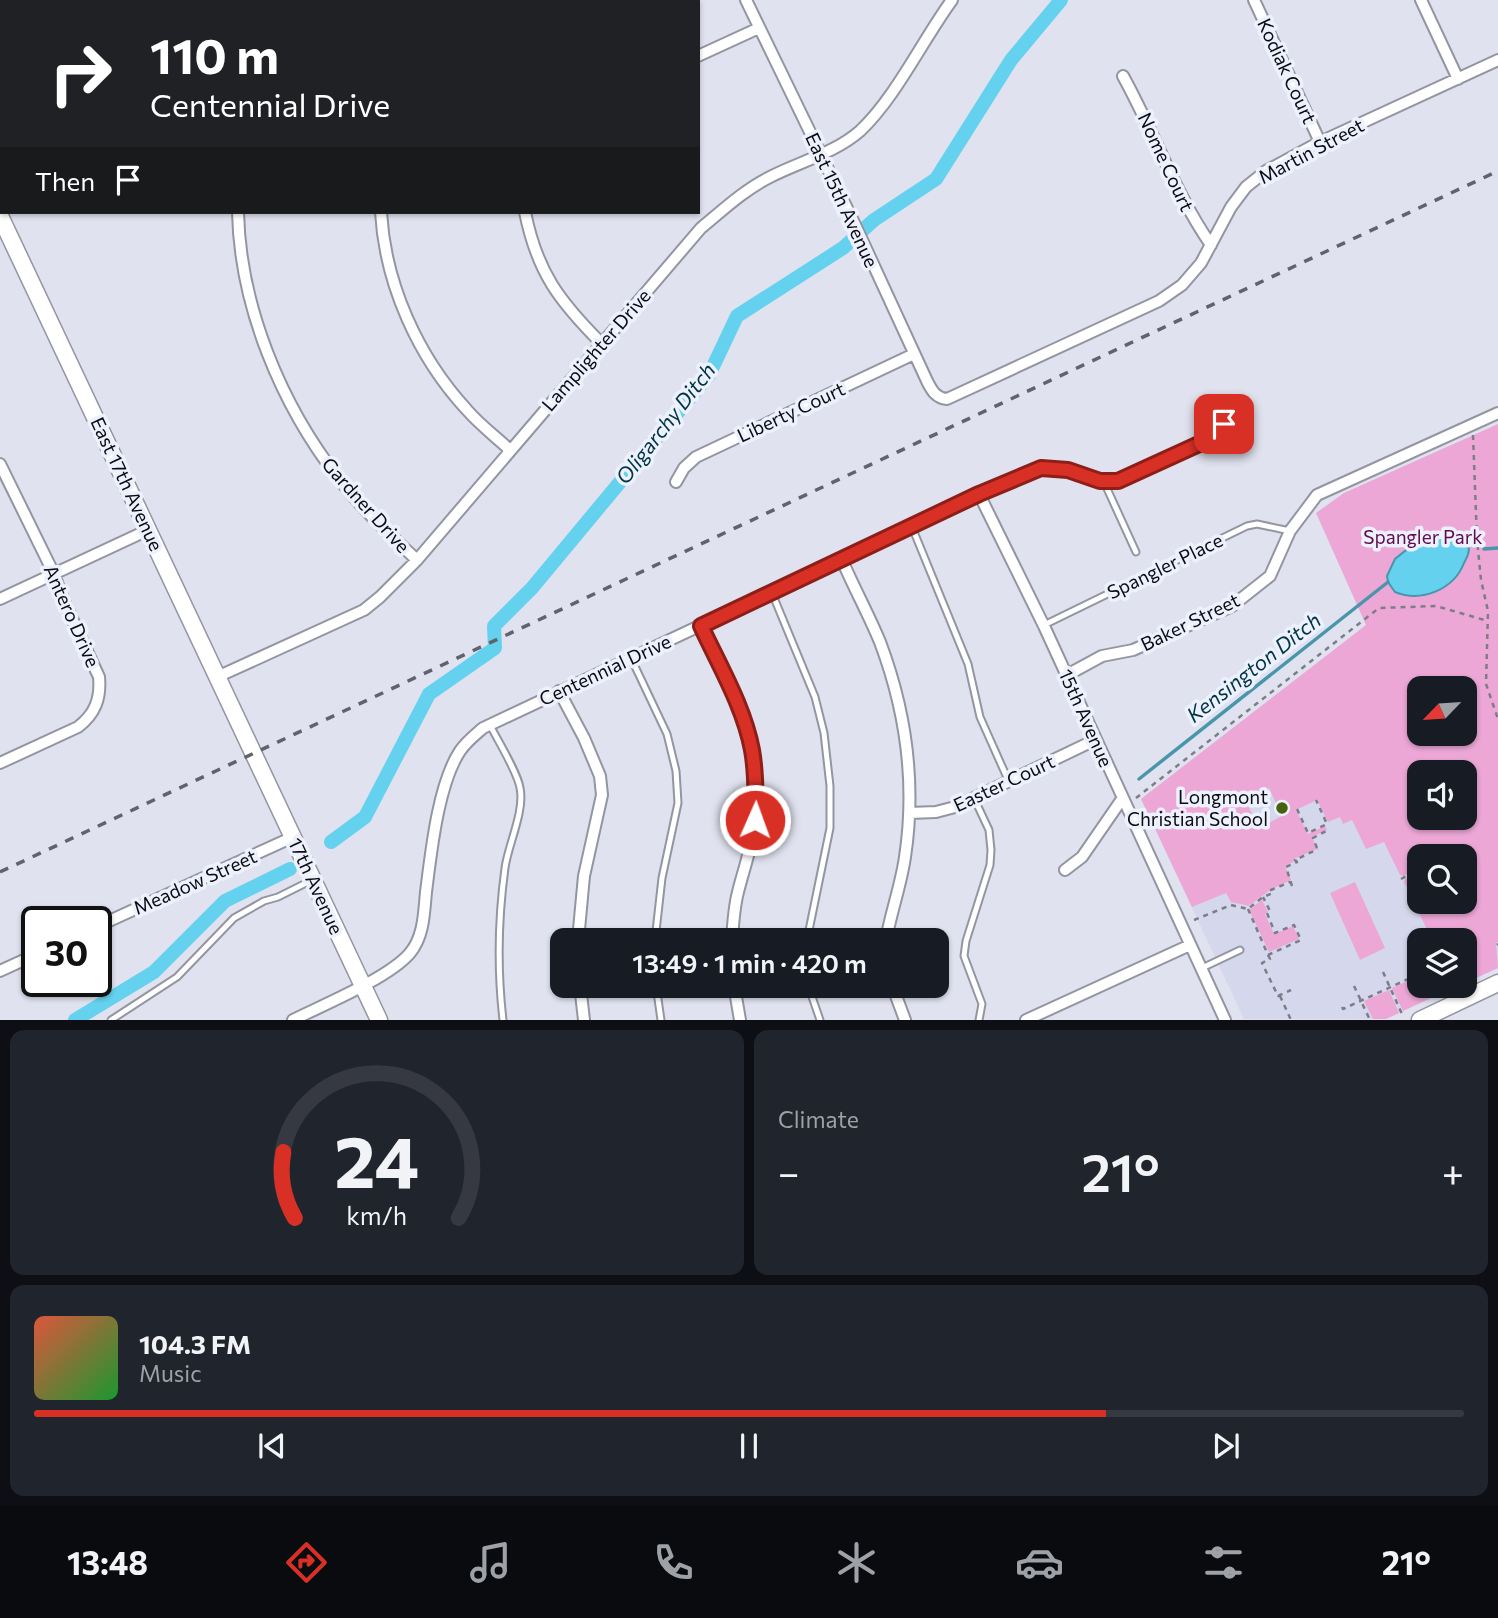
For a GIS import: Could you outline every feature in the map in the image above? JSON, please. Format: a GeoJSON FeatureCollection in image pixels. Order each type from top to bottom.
{"type":"FeatureCollection","features":[{"type":"Feature","properties":{"kind":"main road","name":"East 17th Avenue"},"geometry":{"type":"LineString","coordinates":[[0,216],[254,753]]}},
{"type":"Feature","properties":{"kind":"main road","name":"17th Avenue"},"geometry":{"type":"LineString","coordinates":[[254,753],[379,1020]]}},
{"type":"Feature","properties":{"kind":"main road"},"geometry":{"type":"LineString","coordinates":[[1420,1020],[1498,982]]}},
{"type":"Feature","properties":{"kind":"street","name":"East 15th Avenue"},"geometry":{"type":"LineString","coordinates":[[746,0],[933,393],[940,398]]}},
{"type":"Feature","properties":{"kind":"street","name":"Kodiak Court"},"geometry":{"type":"LineString","coordinates":[[1254,0],[1320,142]]}},
{"type":"Feature","properties":{"kind":"street"},"geometry":{"type":"LineString","coordinates":[[1421,0],[1458,79]]}},
{"type":"Feature","properties":{"kind":"street","name":"Lamplighter Drive"},"geometry":{"type":"LineString","coordinates":[[218,677],[364,610],[380,597],[417,560],[687,243],[733,201],[768,178],[851,138],[877,113],[947,2]]}},
{"type":"Feature","properties":{"kind":"street"},"geometry":{"type":"LineString","coordinates":[[700,55],[759,28]]}},
{"type":"Feature","properties":{"kind":"street","name":"Martin Street"},"geometry":{"type":"LineString","coordinates":[[940,398],[947,399],[1159,301],[1182,285],[1201,263],[1231,206],[1246,187],[1266,171],[1320,142],[1498,60]]}},
{"type":"Feature","properties":{"kind":"street","name":"Nome Court"},"geometry":{"type":"LineString","coordinates":[[1123,76],[1191,216],[1211,245]]}},
{"type":"Feature","properties":{"kind":"street","name":"Gardner Drive"},"geometry":{"type":"LineString","coordinates":[[239,214],[243,263],[252,303],[269,356],[293,408],[314,445],[339,480],[376,522],[417,560]]}},
{"type":"Feature","properties":{"kind":"street"},"geometry":{"type":"LineString","coordinates":[[381,214],[386,252],[399,299],[419,343],[445,384],[468,412],[510,450]]}},
{"type":"Feature","properties":{"kind":"street"},"geometry":{"type":"LineString","coordinates":[[525,214],[534,249],[549,282],[570,312],[602,344]]}},
{"type":"Feature","properties":{"kind":"street","name":"Liberty Court"},"geometry":{"type":"LineString","coordinates":[[676,482],[684,468],[696,457],[914,354]]}},
{"type":"Feature","properties":{"kind":"street","name":"Baker Street"},"geometry":{"type":"LineString","coordinates":[[1067,675],[1102,656],[1133,650],[1232,606],[1270,576],[1290,531],[1317,495],[1498,413]]}},
{"type":"Feature","properties":{"kind":"street"},"geometry":{"type":"LineString","coordinates":[[1104,482],[1118,481],[1199,444],[1224,424]]}},
{"type":"Feature","properties":{"kind":"street","name":"Antero Drive"},"geometry":{"type":"LineString","coordinates":[[0,464],[54,574],[99,677],[100,691],[96,708],[78,727],[0,763]]}},
{"type":"Feature","properties":{"kind":"street","name":"Centennial Drive"},"geometry":{"type":"LineString","coordinates":[[293,1020],[362,985],[408,956],[422,929],[430,859],[451,768],[468,741],[490,725],[979,494],[1041,468],[1068,470],[1104,482]]}},
{"type":"Feature","properties":{"kind":"street","name":"15th Avenue"},"geometry":{"type":"LineString","coordinates":[[979,494],[1044,626],[1226,1020]]}},
{"type":"Feature","properties":{"kind":"street"},"geometry":{"type":"LineString","coordinates":[[0,599],[148,530]]}},
{"type":"Feature","properties":{"kind":"street"},"geometry":{"type":"LineString","coordinates":[[842,560],[880,642],[898,697],[907,743],[910,778],[906,856],[889,928]]}},
{"type":"Feature","properties":{"kind":"street"},"geometry":{"type":"LineString","coordinates":[[701,626],[741,713],[752,748],[757,784],[752,838],[737,896],[733,928]]}},
{"type":"Feature","properties":{"kind":"street"},"geometry":{"type":"LineString","coordinates":[[559,691],[600,776],[602,795],[584,876],[579,928]]}},
{"type":"Feature","properties":{"kind":"street","name":"Easter Court"},"geometry":{"type":"LineString","coordinates":[[909,814],[955,807],[1095,740]]}},
{"type":"Feature","properties":{"kind":"street"},"geometry":{"type":"LineString","coordinates":[[1065,870],[1082,857],[1124,802]]}},
{"type":"Feature","properties":{"kind":"street","name":"Meadow Street"},"geometry":{"type":"LineString","coordinates":[[112,920],[293,837]]}},
{"type":"Feature","properties":{"kind":"street"},"geometry":{"type":"LineString","coordinates":[[1026,1020],[1190,945]]}},
{"type":"Feature","properties":{"kind":"street"},"geometry":{"type":"LineString","coordinates":[[0,971],[21,961]]}},
{"type":"Feature","properties":{"kind":"street"},"geometry":{"type":"LineString","coordinates":[[581,998],[584,1020]]}},
{"type":"Feature","properties":{"kind":"street"},"geometry":{"type":"LineString","coordinates":[[736,998],[740,1020]]}},
{"type":"Feature","properties":{"kind":"street"},"geometry":{"type":"LineString","coordinates":[[897,998],[905,1020]]}},
{"type":"Feature","properties":{"kind":"lane"},"geometry":{"type":"LineString","coordinates":[[1104,482],[1136,552]]}},
{"type":"Feature","properties":{"kind":"lane","name":"Spangler Place"},"geometry":{"type":"LineString","coordinates":[[1044,626],[1247,526],[1257,524],[1290,531]]}},
{"type":"Feature","properties":{"kind":"lane"},"geometry":{"type":"LineString","coordinates":[[912,527],[968,664],[980,717],[1009,782]]}},
{"type":"Feature","properties":{"kind":"lane"},"geometry":{"type":"LineString","coordinates":[[772,593],[816,697],[824,733],[830,786],[830,828],[809,928]]}},
{"type":"Feature","properties":{"kind":"lane"},"geometry":{"type":"LineString","coordinates":[[631,658],[667,734],[676,771],[678,803],[662,878],[656,928]]}},
{"type":"Feature","properties":{"kind":"lane"},"geometry":{"type":"LineString","coordinates":[[490,725],[520,787],[521,802],[505,866],[498,931],[498,978],[503,1020]]}},
{"type":"Feature","properties":{"kind":"lane"},"geometry":{"type":"LineString","coordinates":[[974,798],[989,830],[991,850],[990,865],[965,941],[964,956],[982,1004],[979,1020]]}},
{"type":"Feature","properties":{"kind":"lane"},"geometry":{"type":"LineString","coordinates":[[111,1020],[177,977],[234,918],[264,901],[313,880]]}},
{"type":"Feature","properties":{"kind":"lane"},"geometry":{"type":"LineString","coordinates":[[1202,968],[1240,950]]}},
{"type":"Feature","properties":{"kind":"lane"},"geometry":{"type":"LineString","coordinates":[[658,998],[662,1020]]}},
{"type":"Feature","properties":{"kind":"lane"},"geometry":{"type":"LineString","coordinates":[[812,998],[820,1020]]}},
{"type":"Feature","properties":{"kind":"path"},"geometry":{"type":"LineString","coordinates":[[1473,431],[1477,540],[1488,621],[1486,684],[1498,719]]}},
{"type":"Feature","properties":{"kind":"path"},"geometry":{"type":"LineString","coordinates":[[1124,802],[1379,608],[1436,606],[1488,621]]}},
{"type":"Feature","properties":{"kind":"path"},"geometry":{"type":"LineString","coordinates":[[1297,809],[1308,833],[1327,824],[1316,800]]}},
{"type":"Feature","properties":{"kind":"path"},"geometry":{"type":"LineString","coordinates":[[1248,909],[1273,893],[1272,890],[1291,884],[1286,867],[1318,850],[1312,838],[1328,830]]}},
{"type":"Feature","properties":{"kind":"path"},"geometry":{"type":"LineString","coordinates":[[1401,879],[1407,876]]}},
{"type":"Feature","properties":{"kind":"path"},"geometry":{"type":"LineString","coordinates":[[1263,897],[1270,911],[1267,913],[1275,933],[1294,925],[1301,940],[1268,955]]}},
{"type":"Feature","properties":{"kind":"path"},"geometry":{"type":"LineString","coordinates":[[1194,920],[1231,905],[1248,909]]}},
{"type":"Feature","properties":{"kind":"path"},"geometry":{"type":"LineString","coordinates":[[1248,909],[1270,959],[1262,963],[1291,1020]]}},
{"type":"Feature","properties":{"kind":"path"},"geometry":{"type":"LineString","coordinates":[[1383,972],[1402,1014]]}},
{"type":"Feature","properties":{"kind":"path"},"geometry":{"type":"LineString","coordinates":[[1342,1007],[1343,1009],[1407,980]]}},
{"type":"Feature","properties":{"kind":"path"},"geometry":{"type":"LineString","coordinates":[[1354,986],[1370,1020]]}},
{"type":"Feature","properties":{"kind":"path"},"geometry":{"type":"LineString","coordinates":[[1280,996],[1291,990]]}},
{"type":"Feature","properties":{"kind":"shaded area","name":"Longmont Christian School"},"geometry":{"type":"Polygon","coordinates":[[[1384,611],[1425,611],[1459,676],[1407,676],[1407,746],[1477,746],[1477,711],[1498,751],[1498,968],[1477,978],[1477,928],[1407,928],[1407,998],[1432,998],[1386,1019],[1244,1019],[1141,799],[1384,611]]]}},
{"type":"Feature","properties":{"kind":"green space","name":"Spangler Park"},"geometry":{"type":"Polygon","coordinates":[[[1498,424],[1498,968],[1477,978],[1477,928],[1426,928],[1419,914],[1477,914],[1477,844],[1407,844],[1407,874],[1400,875],[1384,842],[1366,849],[1352,820],[1343,824],[1340,817],[1328,822],[1317,800],[1296,810],[1308,834],[1325,826],[1327,830],[1312,837],[1317,849],[1285,866],[1291,880],[1270,890],[1249,906],[1231,902],[1226,893],[1192,907],[1141,799],[1366,625],[1316,513],[1344,493],[1498,424]],[[1269,788],[1245,799],[1259,828],[1282,816],[1269,788]]]}},
{"type":"Feature","properties":{"kind":"green space"},"geometry":{"type":"Polygon","coordinates":[[[1355,882],[1385,948],[1360,960],[1330,893],[1355,882]]]}},
{"type":"Feature","properties":{"kind":"green space"},"geometry":{"type":"Polygon","coordinates":[[[1262,900],[1274,934],[1293,926],[1299,939],[1269,952],[1249,910],[1262,900]]]}},
{"type":"Feature","properties":{"kind":"green space"},"geometry":{"type":"Polygon","coordinates":[[[1407,981],[1407,998],[1431,998],[1403,1011],[1392,988],[1407,981]]]}},
{"type":"Feature","properties":{"kind":"green space"},"geometry":{"type":"Polygon","coordinates":[[[1389,990],[1399,1013],[1386,1019],[1373,1019],[1364,1001],[1389,990]]]}},
{"type":"Feature","properties":{"kind":"water"},"geometry":{"type":"Polygon","coordinates":[[[1446,533],[1469,548],[1467,557],[1453,580],[1445,587],[1426,595],[1395,592],[1387,576],[1395,559],[1420,539],[1446,533]]]}},
{"type":"Feature","properties":{"kind":"waterway","name":"Oligarchy Ditch"},"geometry":{"type":"LineString","coordinates":[[331,842],[365,817],[429,694],[495,648],[494,626],[532,588],[709,375],[737,316],[843,248],[874,220],[936,179],[1011,60],[1061,0]]}},
{"type":"Feature","properties":{"kind":"waterway","name":"Kensington Ditch"},"geometry":{"type":"LineString","coordinates":[[1484,549],[1498,548]]}},
{"type":"Feature","properties":{"kind":"waterway","name":"Kensington Ditch"},"geometry":{"type":"LineString","coordinates":[[1139,779],[1388,582]]}},
{"type":"Feature","properties":{"kind":"waterway","name":"Oligarchy Ditch"},"geometry":{"type":"LineString","coordinates":[[75,1020],[154,972],[225,901],[290,869]]}},
{"type":"Feature","properties":{"kind":"railway"},"geometry":{"type":"LineString","coordinates":[[0,872],[1498,171]]}},
{"type":"Feature","properties":{"kind":"place","name":"Longmont Christian School"},"geometry":{"type":"Point","coordinates":[1282,808]}},
{"type":"Feature","properties":{"kind":"route"},"geometry":{"type":"LineString","coordinates":[[755,820],[757,784],[752,748],[741,713],[701,626],[979,494],[1041,468],[1055,467],[1100,481],[1118,481],[1199,444],[1224,424]]}}]}
